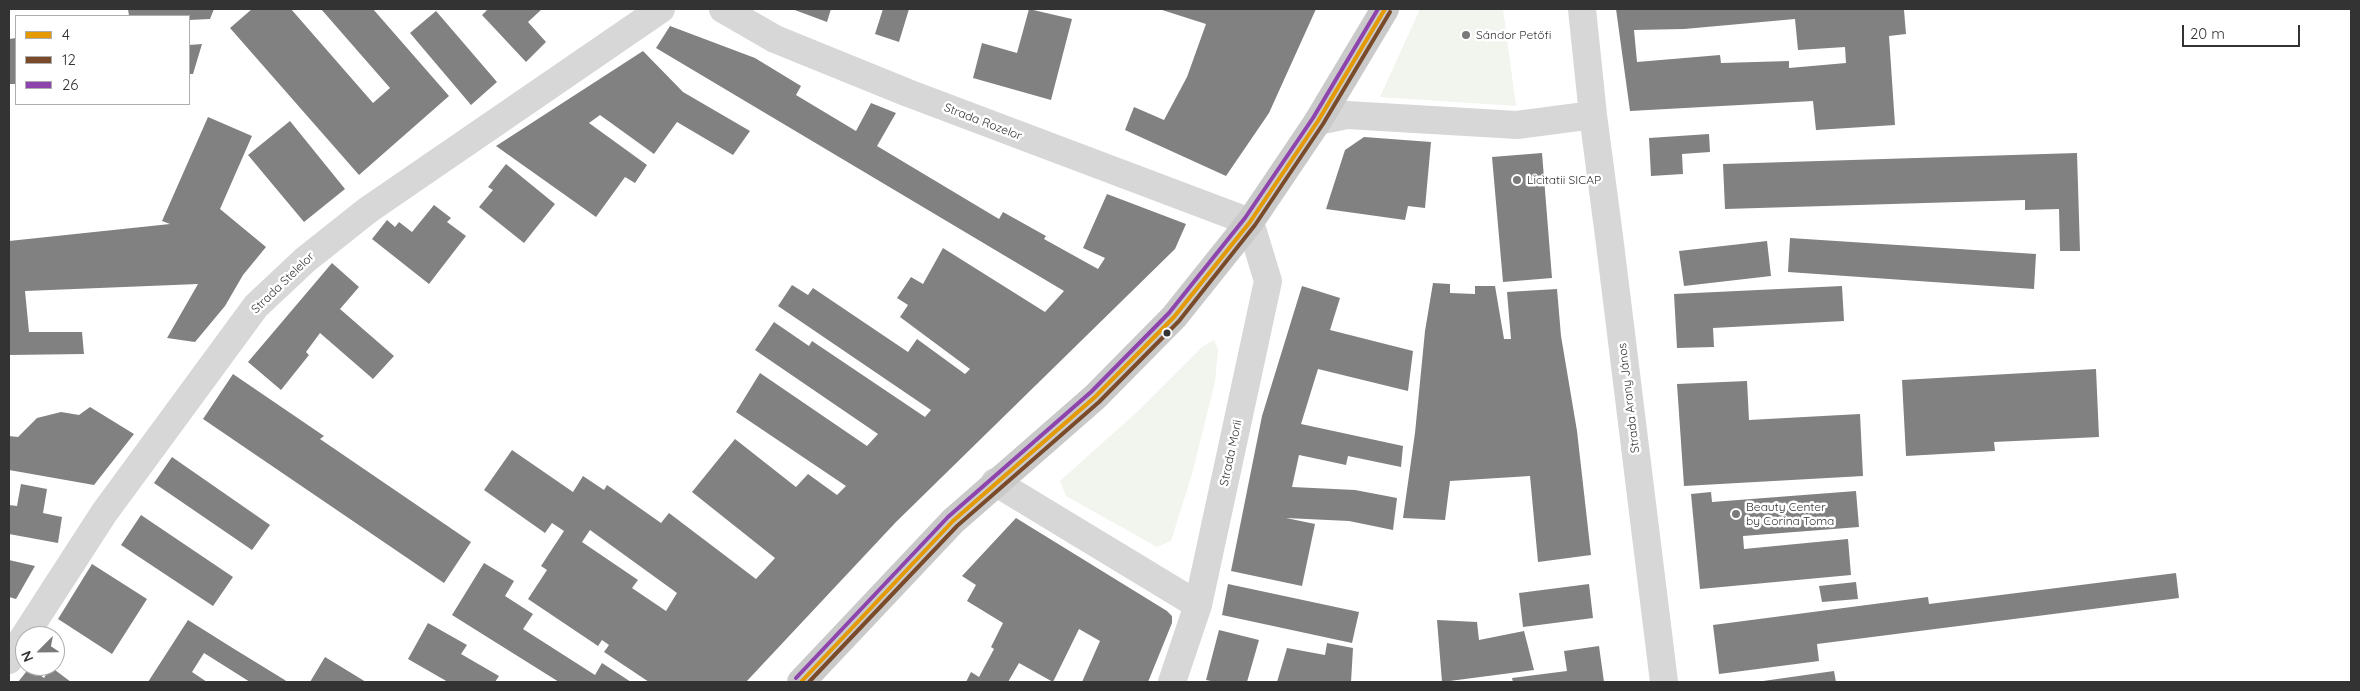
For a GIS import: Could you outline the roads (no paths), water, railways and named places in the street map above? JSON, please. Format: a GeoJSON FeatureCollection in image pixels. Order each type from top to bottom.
{"type":"FeatureCollection","features":[{"type":"Feature","properties":{"kind":"main road"},"geometry":{"type":"LineString","coordinates":[[801,682],[953,521],[995,482],[1095,397],[1168,323],[1250,222],[1318,121],[1385,9]]}},
{"type":"Feature","properties":{"kind":"street","name":"Strada Stelelor"},"geometry":{"type":"LineString","coordinates":[[9,660],[104,514],[256,306],[305,260],[368,210],[662,9]]}},
{"type":"Feature","properties":{"kind":"street","name":"Strada Rozelor"},"geometry":{"type":"LineString","coordinates":[[723,9],[774,39],[908,93],[1250,222]]}},
{"type":"Feature","properties":{"kind":"street","name":"Strada Arany János"},"geometry":{"type":"LineString","coordinates":[[1582,9],[1592,114],[1610,236],[1664,682]]}},
{"type":"Feature","properties":{"kind":"street"},"geometry":{"type":"LineString","coordinates":[[1318,121],[1347,115],[1517,125],[1592,114]]}},
{"type":"Feature","properties":{"kind":"street","name":"Strada Morii"},"geometry":{"type":"LineString","coordinates":[[1172,682],[1198,605],[1268,281],[1250,222]]}},
{"type":"Feature","properties":{"kind":"street"},"geometry":{"type":"LineString","coordinates":[[995,482],[1198,605]]}},
{"type":"Feature","properties":{"kind":"place","name":"Sándor Petőfi"},"geometry":{"type":"Point","coordinates":[1466,35]}},
{"type":"Feature","properties":{"kind":"place","name":"Licitatii SICAP"},"geometry":{"type":"Point","coordinates":[1517,180]}},
{"type":"Feature","properties":{"kind":"place","name":"Beauty Center by Corina Toma"},"geometry":{"type":"Point","coordinates":[1736,514]}}]}
